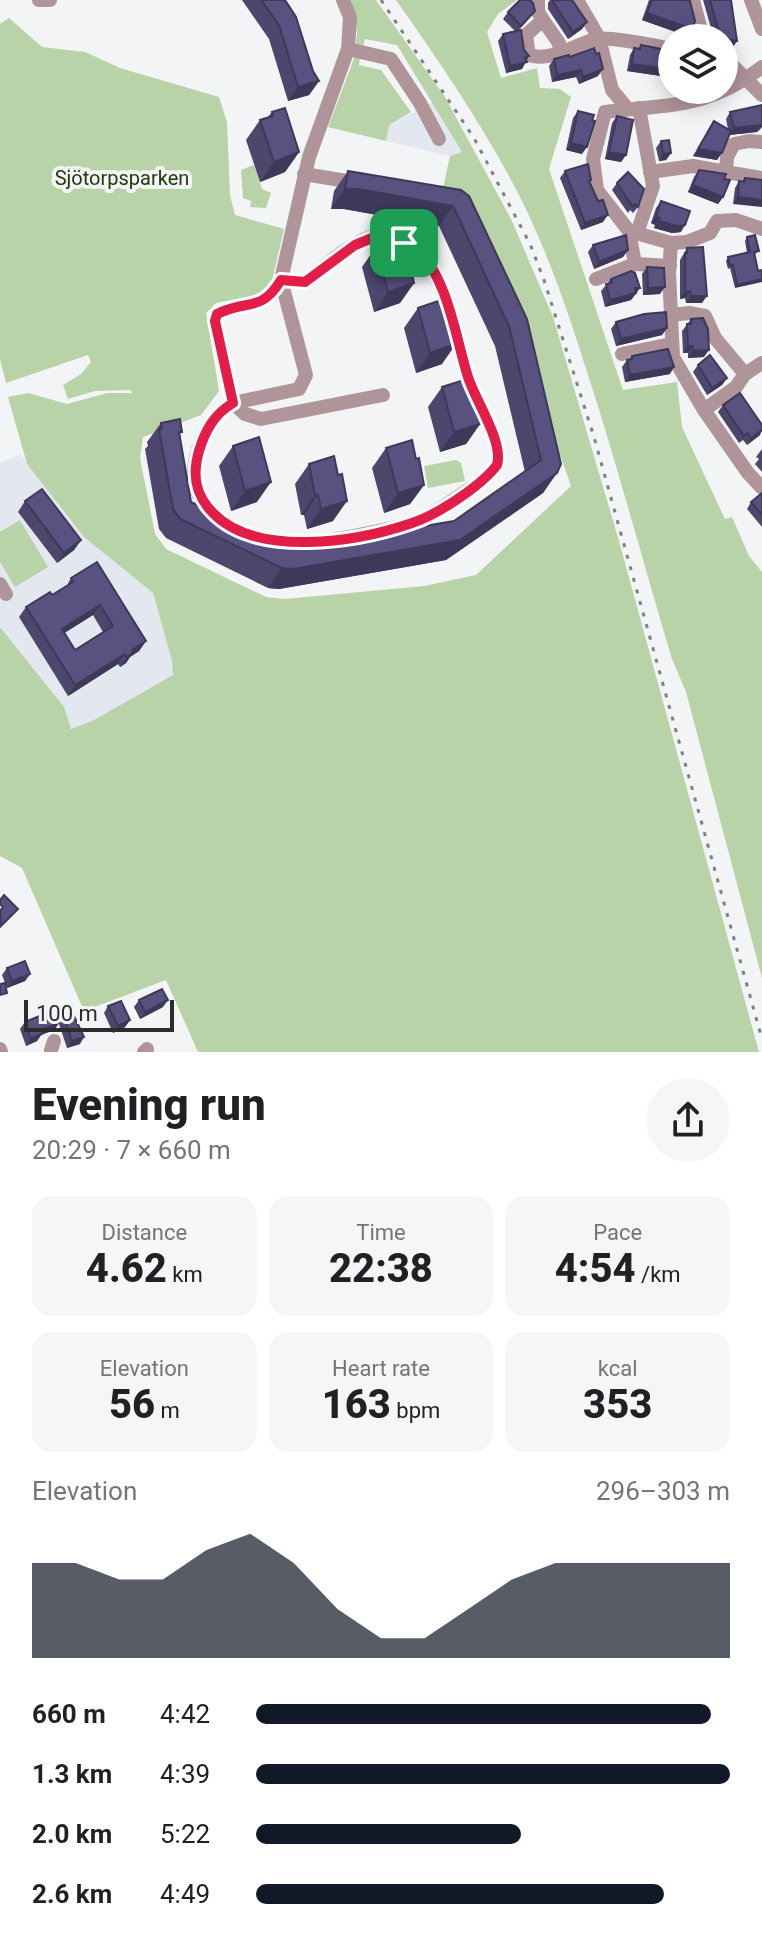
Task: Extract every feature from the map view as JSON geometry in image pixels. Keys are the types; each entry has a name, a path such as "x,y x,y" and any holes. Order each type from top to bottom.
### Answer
{"street":[{"path":"39,0 50,0"},
{"path":"343,0 350,17 348,49 304,174 281,280 272,296 265,301 217,314 215,321 233,403 245,414 261,419 383,395"},
{"path":"538,0 538,12 559,43 560,53"},
{"path":"577,0 599,38 612,90 593,159 597,190 633,232 671,243 687,242 710,233 717,221 727,220 762,229"},
{"path":"751,0 762,29"},
{"path":"689,1 698,24"},
{"path":"543,20 526,35 529,55 540,58 599,38 658,46"},
{"path":"348,49 391,59 439,139"},
{"path":"605,112 696,102 729,90 762,67"},
{"path":"738,70 762,95"},
{"path":"612,90 633,108 653,186 633,232 635,264"},
{"path":"726,172 727,157 734,144 762,142"},
{"path":"650,172 693,166 762,178"},
{"path":"304,174 368,184"},
{"path":"377,236 393,239 418,251 443,294 468,376 497,447 497,465 480,483 408,525 326,541 259,538 218,518 202,501 195,483 196,463 213,419 233,403 299,389 304,383 306,375 281,280 305,282 355,245 377,236"},
{"path":"671,243 671,344 680,370 704,410 762,488"},
{"path":"596,279 635,264 670,266"},
{"path":"671,315 689,313 705,316 715,338 745,374"},
{"path":"622,354 671,344"},
{"path":"704,410 762,363"}],"shaded area":[{"path":"432,102 462,152 450,156 386,141 389,125"},
{"path":"20,454 84,537 153,593 172,661 173,675 94,720 70,729 64,707 0,627 0,463"}],"green space":[{"name":"Sjötorpsparken","path":"351,0 376,0 445,97 512,221 553,317 619,541 759,1052 198,1052 166,980 84,1011 22,868 0,856 0,627 64,707 71,729 94,720 173,675 153,593 84,537 27,464 8,397 28,393 67,404 107,393 132,393 131,390 95,391 68,399 63,385 81,374 91,362 88,355 6,383 0,359 0,24 9,18 42,47 85,52 120,68 219,97 227,122 230,195 235,215 284,229 272,281 265,290 256,295 216,303 206,313 219,391 201,415 143,437 140,458 155,534 166,549 266,597 285,599 424,586 476,575 571,486 472,204 440,202 450,156 462,152 397,45 365,39 363,47 356,46 357,32"},
{"path":"396,0 517,0 498,14 487,32 501,78 537,68 540,88 560,89 571,97 549,169 623,390 677,382 682,427 725,519 732,517 749,556 762,572 762,978 686,692 672,659 600,413 558,284 521,199 489,140"},
{"path":"355,56 360,57 359,65 381,70 411,112 389,125 386,141 328,127"},
{"path":"254,165 262,189 271,193 266,208 250,207 251,201 243,198 241,170"},
{"path":"456,460 461,463 465,481 428,488 424,466"},
{"path":"20,520 48,567 15,587 0,562 0,532"}],"building":[{"path":"261,0 285,0 296,17 319,81 298,87 279,25"},
{"path":"520,0 530,0 535,11 521,26 508,12"},
{"path":"553,0 572,0 587,22 573,32"},
{"path":"652,0 686,0 690,1 695,21 694,24 678,24 647,13"},
{"path":"710,0 731,0 735,24 717,24"},
{"path":"521,30 524,50 529,56 525,57 527,62 510,66 503,34"},
{"path":"641,45 658,48 658,68 632,64 634,48 640,49"},
{"path":"594,48 596,54 599,53 603,69 583,77 581,70 557,75 554,59"},
{"path":"762,105 762,125 734,128 730,112"},
{"path":"285,108 299,152 274,162 260,120"},
{"path":"578,111 594,115 587,147 571,143"},
{"path":"617,116 633,120 626,155 609,152"},
{"path":"714,121 731,131 722,153 698,149"},
{"path":"669,140 671,153 663,154 661,141"},
{"path":"588,164 589,181 598,201 603,200 608,215 585,223 565,171"},
{"path":"699,170 726,174 724,179 730,180 723,197 693,185"},
{"path":"348,171 461,190 469,196 527,319 561,464 557,473 460,540 293,569 282,568 180,519 173,509 159,429 162,429 161,423 180,419 182,432 179,432 191,502 290,549 454,521 541,460 509,326 453,206 345,189"},
{"path":"628,172 644,189 638,207 635,204 632,206 617,183"},
{"path":"745,178 762,180 762,200 738,197 739,181 744,182"},
{"path":"661,201 690,211 685,225 659,221 660,218 656,217"},
{"path":"626,235 628,250 599,262 593,245"},
{"path":"755,235 759,251 754,252 758,271 762,270 762,279 737,285 728,257 750,252 747,237"},
{"path":"401,238 414,283 388,292 376,247"},
{"path":"703,247 707,296 691,296 690,291 685,292 685,253 687,248"},
{"path":"647,267 664,268 665,287 648,288"},
{"path":"631,271 635,273 640,288 635,288 636,293 610,300 606,284"},
{"path":"444,299 456,344 430,353 418,308"},
{"path":"666,312 667,328 621,339 616,322"},
{"path":"703,318 708,329 709,350 693,351 693,346 688,346 687,324 691,324 691,319"},
{"path":"668,349 674,367 630,375 627,360 632,356"},
{"path":"710,355 727,378 712,388 698,365"},
{"path":"467,379 471,398 475,397 480,424 454,432 442,387"},
{"path":"740,393 762,425 762,430 751,438 748,433 744,436 723,405"},
{"path":"259,437 271,482 245,491 233,446"},
{"path":"412,440 424,485 398,493 386,448"},
{"path":"334,456 338,475 342,474 347,501 321,509 309,464"},
{"path":"42,489 81,540 64,553 25,501"},
{"path":"762,493 762,514 751,502"},
{"path":"97,562 146,641 127,657 125,654 75,685 26,607 73,582 71,578","holes":["100,605 113,626 75,650 62,629"]},
{"path":"4,895 18,909 1,926 0,911 3,907 0,900"},
{"path":"25,961 30,974 12,981 7,968"},
{"path":"5,983 7,993 0,995 0,984"},
{"path":"162,989 168,1000 145,1012 139,1000"},
{"path":"121,1001 130,1020 118,1026 108,1006"},
{"path":"54,1010 59,1023 41,1030 42,1034 31,1039 25,1022"},
{"path":"73,1014 84,1037 72,1041 64,1017"}],"railway":[{"path":"381,0 474,138 530,244 544,280 594,437 762,1039"}],"route":[{"path":"377,236 404,243 422,255 443,294 472,389 497,447 495,468 480,483 416,522 360,535 314,542 278,540 259,538 224,523 202,501 195,483 196,463 205,434 213,419 233,403 215,321 217,314 265,301 272,296 281,280 305,282 368,238 377,236"}]}
